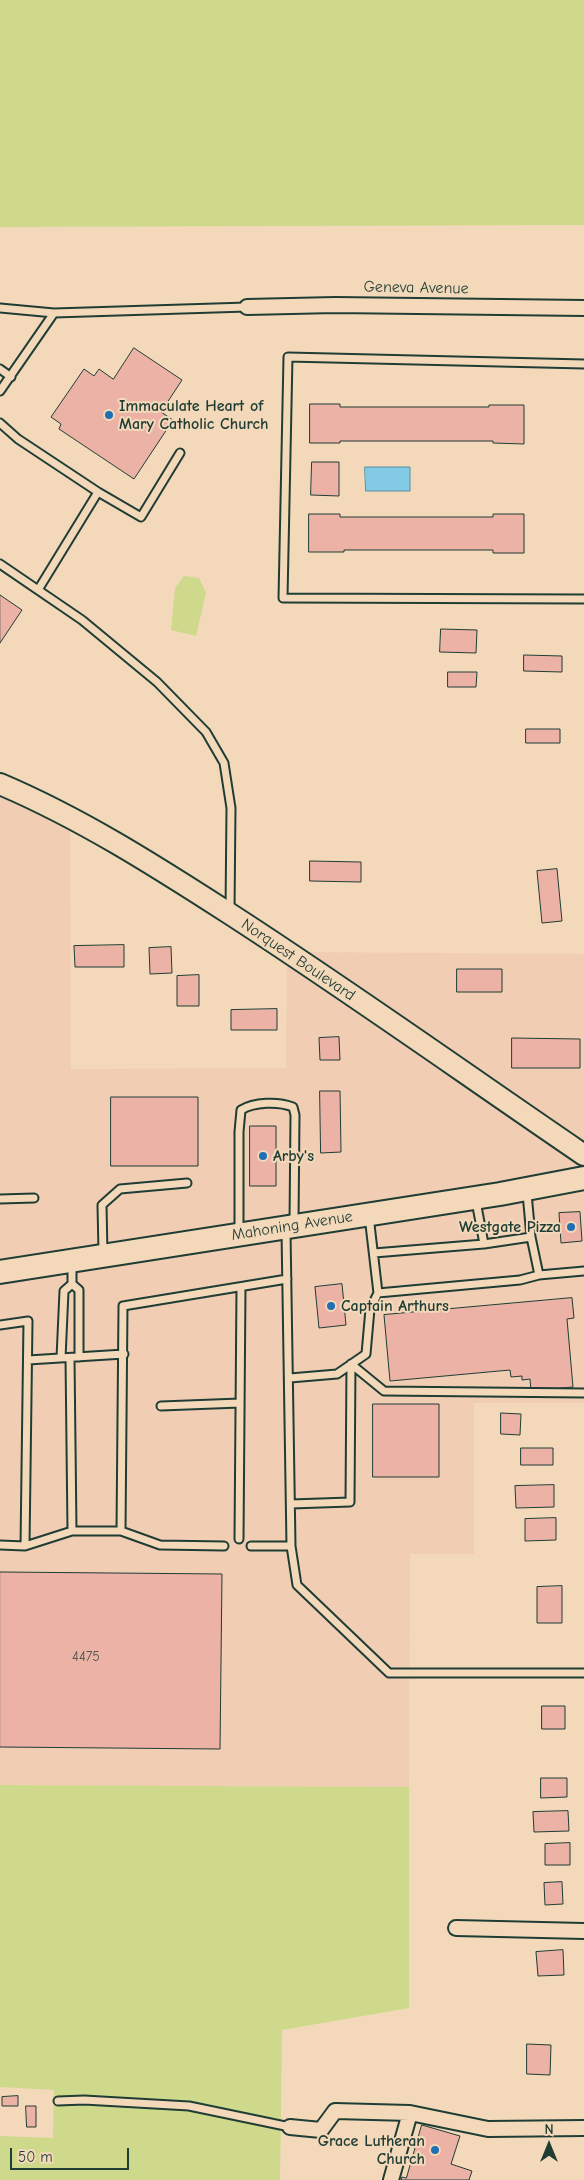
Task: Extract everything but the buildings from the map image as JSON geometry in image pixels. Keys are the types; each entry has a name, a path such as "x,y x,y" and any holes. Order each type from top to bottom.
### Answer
{"main road":[{"name":"Mahoning Avenue","path":"0,1272 475,1198 584,1178"}],"street":[{"name":"Geneva Avenue","path":"247,307 335,305 584,308"},
{"name":"Norquest Boulevard","path":"0,784 81,823 230,914 584,1155"},
{"path":"456,1928 584,1930"},
{"path":"290,2127 321,2130 335,2111 410,2113 488,2129 584,2128"},
{"path":"391,2180 410,2113"}],"lane":[{"path":"0,308 54,313 247,307"},
{"path":"0,391 54,313"},
{"path":"584,364 288,357 283,598 584,599"},
{"path":"0,369 11,377"},
{"path":"0,423 18,440 141,518 180,453"},
{"path":"38,590 98,492"},
{"path":"0,564 82,620 157,682 206,732 224,763 231,808 230,914"},
{"path":"239,1235 239,1132 241,1110 250,1105 286,1104 293,1106 296,1115 288,1279 291,1546 297,1585 389,1673 584,1673"},
{"path":"103,1256 102,1205 114,1194 120,1189 187,1183"},
{"path":"527,1189 531,1237 539,1274"},
{"path":"0,1199 34,1198"},
{"path":"475,1198 484,1244"},
{"path":"290,1378 337,1374 366,1354 370,1309 378,1293 368,1214"},
{"path":"374,1253 484,1244 531,1237"},
{"path":"61,1358 64,1291 72,1284 72,1261"},
{"path":"378,1293 520,1280 539,1274 584,1271"},
{"path":"121,1531 123,1306 288,1279"},
{"path":"72,1284 79,1290 79,1357"},
{"path":"239,1539 241,1287"},
{"path":"0,1325 28,1321 25,1546"},
{"path":"28,1360 124,1354"},
{"path":"70,1358 72,1530"},
{"path":"351,1364 384,1391 584,1393"},
{"path":"291,1504 350,1502 351,1364"},
{"path":"161,1406 240,1403"},
{"path":"0,1545 25,1546 72,1530 121,1531 160,1545 224,1546"},
{"path":"251,1546 291,1546"},
{"path":"58,2101 84,2100 189,2106 290,2127"}],"shaded area":[{"path":"0,784 70,818 71,1069 286,1068 287,952 584,954 584,1403 474,1403 474,1554 410,1554 409,1787 0,1785"}],"green space":[{"path":"0,0 584,0 584,225 0,227"},
{"path":"184,576 199,578 206,593 196,636 171,630 175,588"},
{"path":"0,1785 409,1787 409,2008 282,2030 280,2180 0,2180 0,2136 53,2138 54,2090 0,2087"}],"water":[{"path":"365,467 410,467 410,491 366,491"}],"place":[{"name":"Immaculate Heart of Mary Catholic Church","path":"109,415"},
{"name":"Arby's","path":"263,1156"},
{"name":"Westgate Pizza","path":"571,1227"},
{"name":"Captain Arthurs","path":"331,1306"},
{"name":"Grace Lutheran Church","path":"435,2150"}]}
